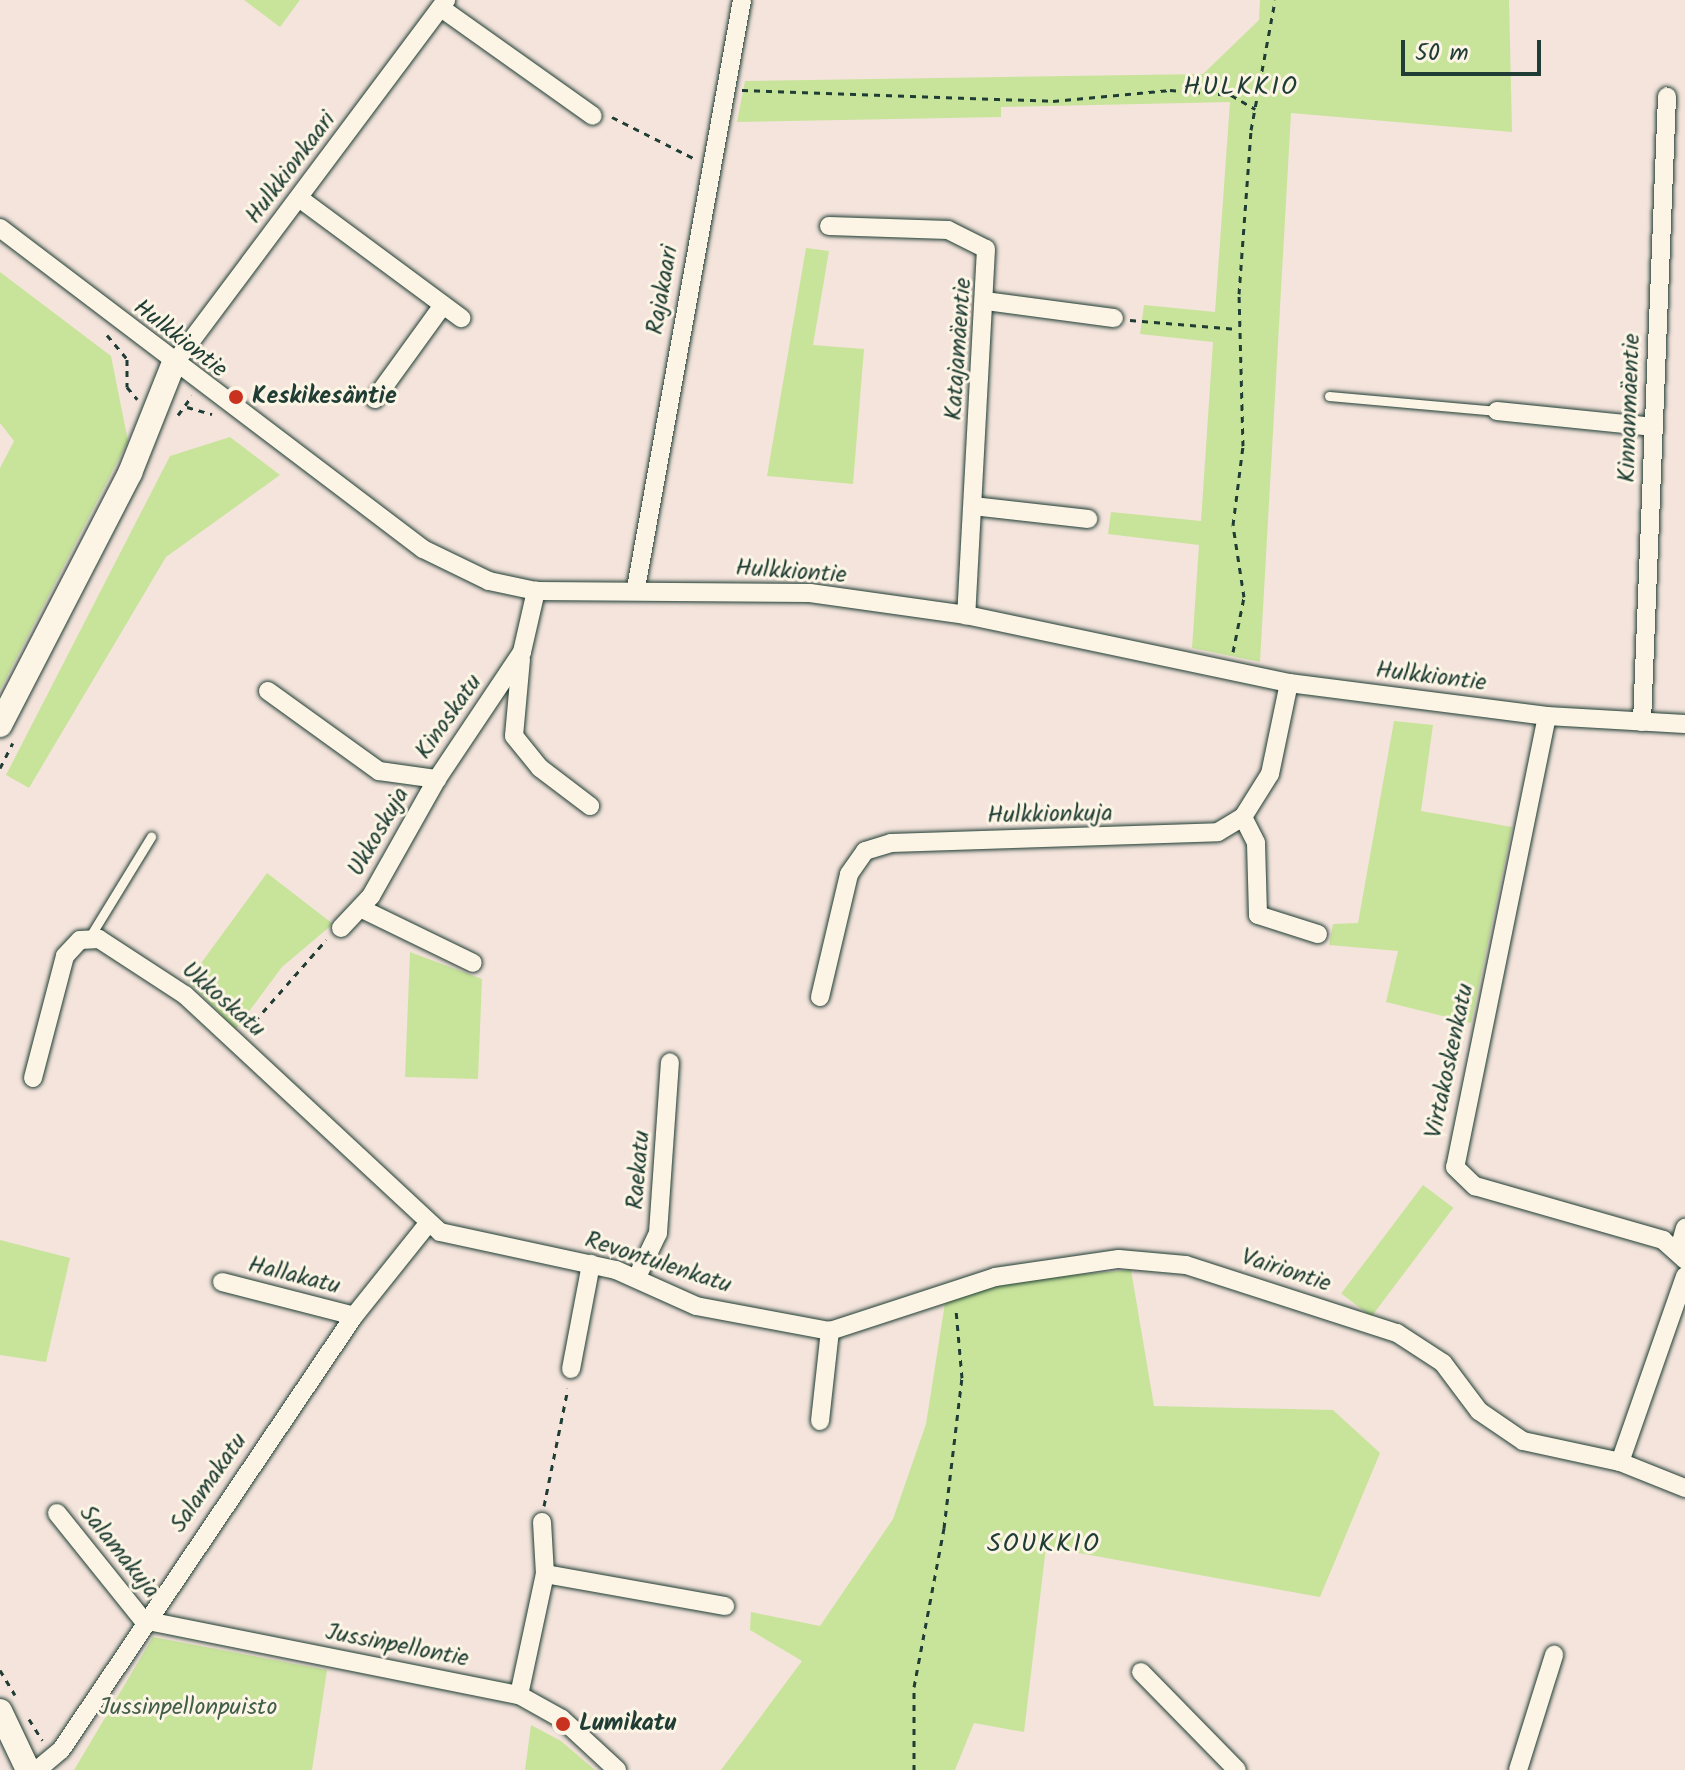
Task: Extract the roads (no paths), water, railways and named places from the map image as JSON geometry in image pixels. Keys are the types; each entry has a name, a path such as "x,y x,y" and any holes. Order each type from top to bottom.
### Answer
{"street":[{"name":"Rajakaari","path":"636,588 709,166 742,0"},
{"path":"443,4 593,116"},
{"name":"Hulkkionkaari","path":"173,365 443,4"},
{"name":"Kinnanmäentie","path":"1642,722 1667,96"},
{"path":"299,198 461,318"},
{"name":"Katajamäentie","path":"829,226 948,230 975,239 988,261 966,615"},
{"name":"Hulkkiontie","path":"0,228 173,365 445,564 536,591 636,588 810,593 966,615 1289,683 1547,716 1685,724"},
{"path":"986,301 1114,318"},
{"path":"375,399 443,305"},
{"path":"0,725 130,473 173,365"},
{"path":"1497,411 1654,427"},
{"path":"973,506 1088,519"},
{"name":"Kinoskatu","path":"268,691 379,771 437,779 522,652 536,591"},
{"path":"522,652 514,736 540,768 590,806"},
{"path":"1289,683 1276,758 1243,817 1256,843 1258,915 1318,934"},
{"name":"Virtakoskenkatu","path":"1547,716 1455,1167 1475,1186 1682,1255"},
{"name":"Ukkoskuja","path":"341,928 362,909 437,779"},
{"name":"Hulkkionkuja","path":"820,997 849,874 877,844 1204,835 1243,817"},
{"name":"Ukkoskuja","path":"362,909 473,963"},
{"path":"33,1078 65,956 89,938"},
{"name":"Ukkoskatu","path":"89,938 168,982 237,1042 426,1226"},
{"name":"Raekatu","path":"637,1277 658,1233 670,1062"},
{"name":"Revontulenkatu","path":"426,1226 637,1277 696,1306 830,1331"},
{"name":"Salamakatu","path":"37,1770 61,1750 143,1620 354,1316 426,1226"},
{"path":"1682,1255 1685,1228"},
{"name":"Vairiontie","path":"830,1331 954,1286 1119,1259 1186,1265 1397,1333 1443,1363 1479,1411 1507,1433 1620,1462 1685,1488"},
{"path":"571,1369 591,1264"},
{"path":"1620,1462 1685,1276"},
{"name":"Hallakatu","path":"222,1282 354,1316"},
{"path":"820,1421 830,1331"},
{"name":"Salamakuja","path":"57,1513 143,1620"},
{"path":"519,1695 545,1574 542,1522"},
{"path":"545,1574 725,1606"},
{"name":"Jussinpellontie","path":"143,1620 519,1695 562,1719 617,1770"},
{"path":"1518,1770 1554,1655"},
{"path":"1141,1672 1237,1770"},
{"path":"0,1711 28,1770"}],"lane":[{"path":"1329,396 1497,411"},
{"path":"89,938 151,837"}],"place":[{"name":"Keskikesäntie","path":"236,397"},
{"name":"Lumikatu","path":"563,1724"}],"district":[{"name":"HULKKIO","path":"1241,88"},
{"name":"SOUKKIO","path":"1044,1545"}],"park label":[{"name":"Jussinpellonpuisto","path":"188,1708"}]}
